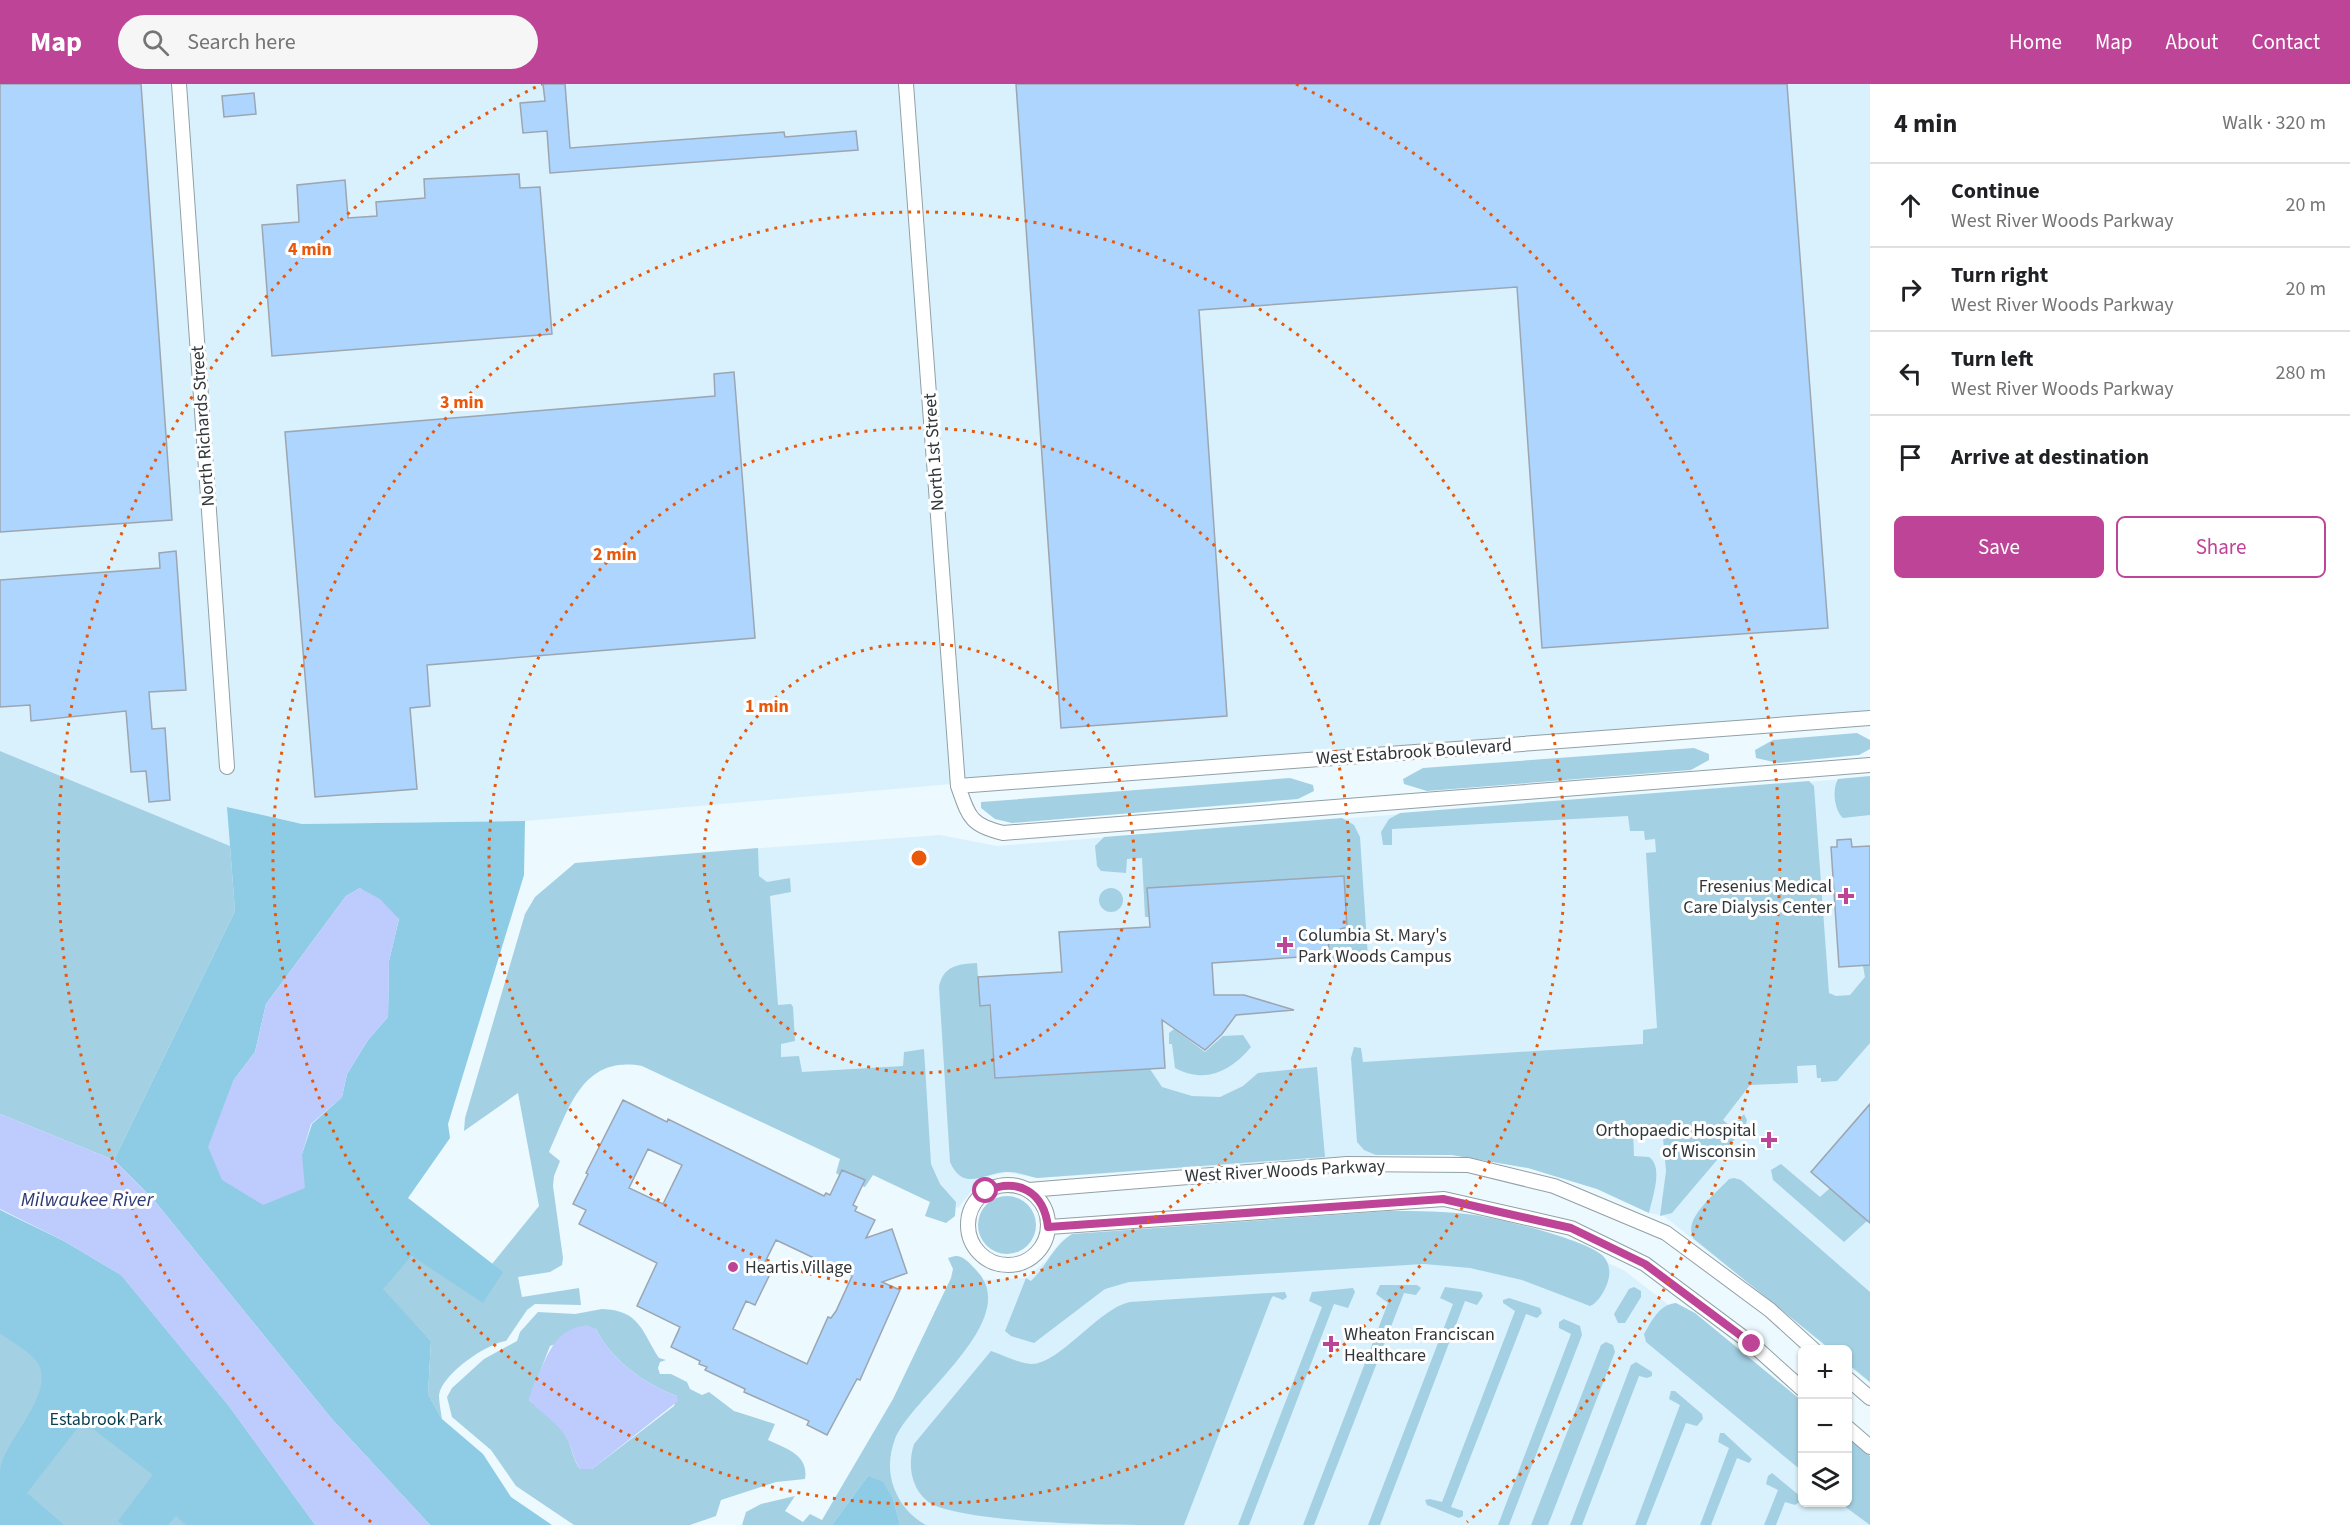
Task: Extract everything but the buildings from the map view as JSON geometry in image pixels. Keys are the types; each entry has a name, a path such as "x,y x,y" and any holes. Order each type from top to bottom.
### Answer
{"street":[{"name":"North Richards Street","path":"179,84 227,767"},
{"name":"North 1st Street","path":"906,84 958,786 970,819 984,828 1003,833 1870,765"},
{"name":"West Estabrook Boulevard","path":"958,786 1870,718"},
{"name":"West River Woods Parkway","path":"1798,1385 1752,1344 1645,1264 1571,1228 1443,1199 1048,1227 1046,1240 1039,1252 1015,1265 990,1262 972,1246 967,1222 976,1200 997,1186 1010,1185 1029,1190 1347,1164 1468,1165 1554,1186 1666,1233 1770,1310 1808,1345"},
{"path":"1029,1190 1042,1203 1048,1227"},
{"path":"1852,1382 1870,1398"},
{"path":"1852,1431 1870,1447"}],"shaded area":[{"path":"0,84 1870,84 1870,712 940,785 525,821 302,824 228,807 230,846 0,751"},
{"name":"Columbia St. Mary's Park Woods Campus","path":"1870,777 1870,1383 1852,1368 1852,1345 1824,1345 1664,1216 1649,1213 1597,1189 1528,1168 1452,1155 1412,1153 1037,1178 1006,1172 982,1178 958,1208 759,1110 736,850 940,835 997,846"},
{"name":"Wheaton Franciscan Healthcare","path":"1072,1234 1563,1242 1625,1271 1798,1406 1798,1507 1852,1507 1852,1495 1870,1461 1870,1525 828,1525 983,1280 1026,1278 1046,1261 1061,1241"}],"green space":[{"path":"1857,733 1870,740 1870,749 1859,755 1778,763 1756,758 1755,750 1773,740"},
{"path":"1694,748 1709,754 1709,760 1691,770 1427,791 1404,784 1403,779 1423,768"},
{"path":"0,751 230,846 235,911 114,1160 0,1114"},
{"path":"1870,776 1870,815 1843,818 1835,799 1838,779"},
{"path":"1290,778 1313,785 1314,791 1298,799 1012,823 995,819 981,808 981,802"},
{"path":"1809,781 1814,786 1829,993 1836,996 1850,995 1865,977 1863,966 1870,965 1870,1043 1837,1081 1821,1082 1821,1078 1817,1078 1816,1065 1797,1066 1798,1083 1750,1085 1723,1120 1732,1128 1744,1114 1747,1120 1745,1127 1672,1213 1660,1216 1666,1171 1662,1127 1633,1129 1634,1156 1649,1157 1656,1168 1656,1183 1649,1213 1597,1189 1528,1168 1452,1155 1376,1155 1364,1150 1357,1142 1351,1058 1354,1047 1361,1048 1363,1062 1643,1044 1643,1030 1657,1028 1646,853 1656,852 1655,839 1645,840 1644,831 1630,831 1628,816 1392,829 1392,845 1383,845 1381,832 1389,819 1400,813"},
{"path":"227,807 302,824 525,821 524,875 448,1124 450,1138 408,1198 503,1272 483,1303 412,1256 383,1289 431,1341 428,1394 442,1419 483,1454 511,1497 552,1525 430,1525 331,1418 153,1199 114,1160 235,911","holes":["360,888 399,919 389,961 388,1017 368,1040 347,1074 342,1097 312,1124 302,1154 233,1081 255,1052 266,1004 346,896"]},
{"path":"1342,818 1354,825 1360,837 1368,958 1355,963 1321,963 1323,955 1329,954 1328,933 1347,926 1344,876 1147,888 1149,917 1145,917 1142,858 1127,859 1126,873 1101,871 1097,866 1095,846 1104,837"},
{"path":"758,848 759,876 767,882 790,878 791,892 770,896 778,1005 791,1004 793,1007 795,1041 781,1044 781,1057 799,1056 802,1072 903,1066 904,1052 924,1049 931,1164 940,1184 956,1202 955,1216 946,1223 925,1216 930,1202 873,1175 865,1187 862,1186 865,1180 842,1170 839,1175 836,1173 840,1159 642,1066 622,1065 605,1069 591,1077 580,1089 571,1103 549,1152 560,1161 553,1186 562,1265 550,1272 518,1277 522,1297 579,1288 581,1305 535,1304 527,1310 506,1341 466,1361 448,1378 439,1395 442,1419 428,1394 431,1341 382,1289 412,1256 502,1273 492,1264 539,1206 518,1093 464,1131 465,1118 525,914 535,897 575,863"},
{"path":"1111,888 1119,892 1123,900 1119,908 1111,912 1103,908 1099,900 1103,892"},
{"path":"977,963 980,1005 989,1004 995,1078 1150,1069 1162,1087 1192,1096 1220,1097 1243,1086 1258,1073 1317,1067 1325,1157 1037,1178 1009,1172 976,1179 962,1177 950,1162 939,987 948,970 964,964"},
{"path":"1174,1029 1205,1052 1223,1036 1243,1035 1251,1047 1226,1069 1216,1073 1197,1075 1186,1073 1175,1068 1172,1044 1169,1044 1169,1033"},
{"path":"1781,1164 1820,1197 1830,1188 1867,1221 1844,1242 1773,1180 1771,1170"},
{"path":"1729,1179 1741,1180 1870,1292 1870,1382 1852,1367 1852,1345 1825,1345 1694,1239 1691,1231 1696,1215"},
{"path":"1007,1196 1018,1198 1031,1209 1036,1225 1034,1236 1023,1249 1007,1254 996,1252 983,1241 978,1225 980,1214 991,1201"},
{"name":"Estabrook Park","path":"0,1210 121,1275 228,1405 315,1525 0,1525"},
{"name":"Estabrook Park","path":"0,1210 64,1241 121,1275 228,1405 315,1525 186,1525 176,1516 168,1525 123,1525 118,1521 153,1475 83,1421 27,1493 64,1525 0,1525 0,1470 3,1458 34,1404 42,1377 36,1360 0,1333"},
{"path":"1388,1211 1475,1215 1560,1236 1602,1255 1609,1267 1607,1284 1599,1299 1590,1306 1522,1280 1470,1268 1424,1264 1129,1282 1105,1289 1034,1343 1011,1336 1005,1331 1026,1278 1031,1281 1059,1245 1072,1234"},
{"path":"955,1256 965,1259 977,1271 987,1291 986,1312 976,1335 960,1358 905,1422 895,1439 890,1457 890,1470 896,1494 911,1514 926,1525 900,1525 893,1499 868,1476 832,1525 742,1525 746,1512 761,1504 795,1496 785,1511 803,1522 810,1514 822,1520 893,1399 951,1278 953,1269 948,1258"},
{"path":"1380,1285 1417,1285 1421,1288 1416,1295 1404,1293 1314,1525 1303,1525 1388,1303 1376,1294"},
{"path":"1445,1287 1481,1292 1483,1296 1477,1305 1465,1301 1380,1525 1368,1525 1453,1304 1440,1298"},
{"path":"1634,1287 1641,1291 1641,1297 1625,1323 1618,1323 1614,1314 1629,1289"},
{"path":"1353,1288 1355,1292 1348,1308 1334,1304 1249,1525 1238,1525 1322,1307 1309,1301 1312,1292"},
{"path":"1285,1292 1287,1297 1283,1300 1273,1296 1271,1299 1184,1525 1125,1525 985,1517 933,1505 915,1486 911,1470 914,1444 991,1351 1016,1361 1031,1364 1042,1362 1054,1356 1105,1314 1130,1302"},
{"path":"1509,1298 1540,1308 1542,1313 1537,1318 1526,1314 1451,1507 1463,1511 1463,1516 1459,1518 1427,1505 1425,1500 1442,1502 1515,1311 1503,1303 1503,1300"},
{"path":"1676,1303 1695,1313 1798,1398 1798,1468 1646,1342 1644,1334 1650,1323 1661,1310"},
{"path":"602,1309 625,1313 632,1318 644,1331 659,1358 666,1360 660,1362 658,1368 660,1374 671,1374 687,1382 690,1389 702,1395 709,1392 734,1411 775,1424 768,1440 800,1458 804,1464 805,1479 776,1482 721,1500 716,1516 690,1525 574,1525 516,1486 491,1450 452,1417 447,1397 452,1388 484,1359 517,1341 520,1332 538,1312 575,1314","holes":["596,1329 602,1340 630,1370 653,1385 677,1396 674,1406 592,1469 580,1469 564,1432 529,1400 550,1346"]},
{"path":"1564,1319 1580,1326 1582,1335 1509,1525 1498,1525 1571,1334 1559,1328 1559,1322"},
{"path":"1606,1342 1613,1345 1615,1352 1548,1525 1531,1525 1601,1345"},
{"path":"1636,1362 1652,1372 1652,1376 1647,1378 1639,1376 1582,1525 1570,1525 1631,1365"},
{"path":"1671,1391 1675,1391 1702,1414 1703,1419 1697,1426 1686,1423 1646,1525 1635,1525 1680,1405 1669,1399"},
{"path":"1720,1433 1724,1433 1752,1459 1749,1463 1737,1458 1711,1525 1700,1525 1729,1448 1718,1442"},
{"path":"1852,1440 1870,1456 1870,1525 1845,1507 1852,1507"},
{"path":"1772,1473 1798,1494 1798,1503 1795,1505 1785,1502 1776,1525 1764,1525 1778,1490 1766,1484 1768,1476"},
{"path":"868,1476 883,1482 893,1499 900,1525 832,1525"}],"water":[{"path":"360,888 380,899 399,919 389,961 388,1017 368,1040 347,1074 342,1097 311,1124 302,1154 305,1188 263,1205 222,1180 208,1147 233,1081 255,1052 266,1004 346,896"},
{"name":"Milwaukee River","path":"0,1114 114,1160 153,1199 331,1418 430,1525 315,1525 228,1405 121,1275 64,1241 0,1209"},
{"path":"587,1325 596,1329 610,1351 630,1370 653,1385 677,1396 678,1401 592,1469 580,1469 564,1434 529,1400 537,1377 558,1339 570,1330"}],"place":[{"name":"Fresenius Medical Care Dialysis Center","path":"1846,896"},
{"name":"Columbia St. Mary's Park Woods Campus","path":"1285,945"},
{"name":"Orthopaedic Hospital of Wisconsin","path":"1769,1140"},
{"name":"Heartis Village","path":"733,1267"},
{"name":"Wheaton Franciscan Healthcare","path":"1331,1344"}],"route":[{"path":"986,1191 997,1186 1010,1185 1029,1190 1042,1203 1047,1214 1048,1227 1443,1199 1571,1228 1645,1264 1752,1344"}]}
